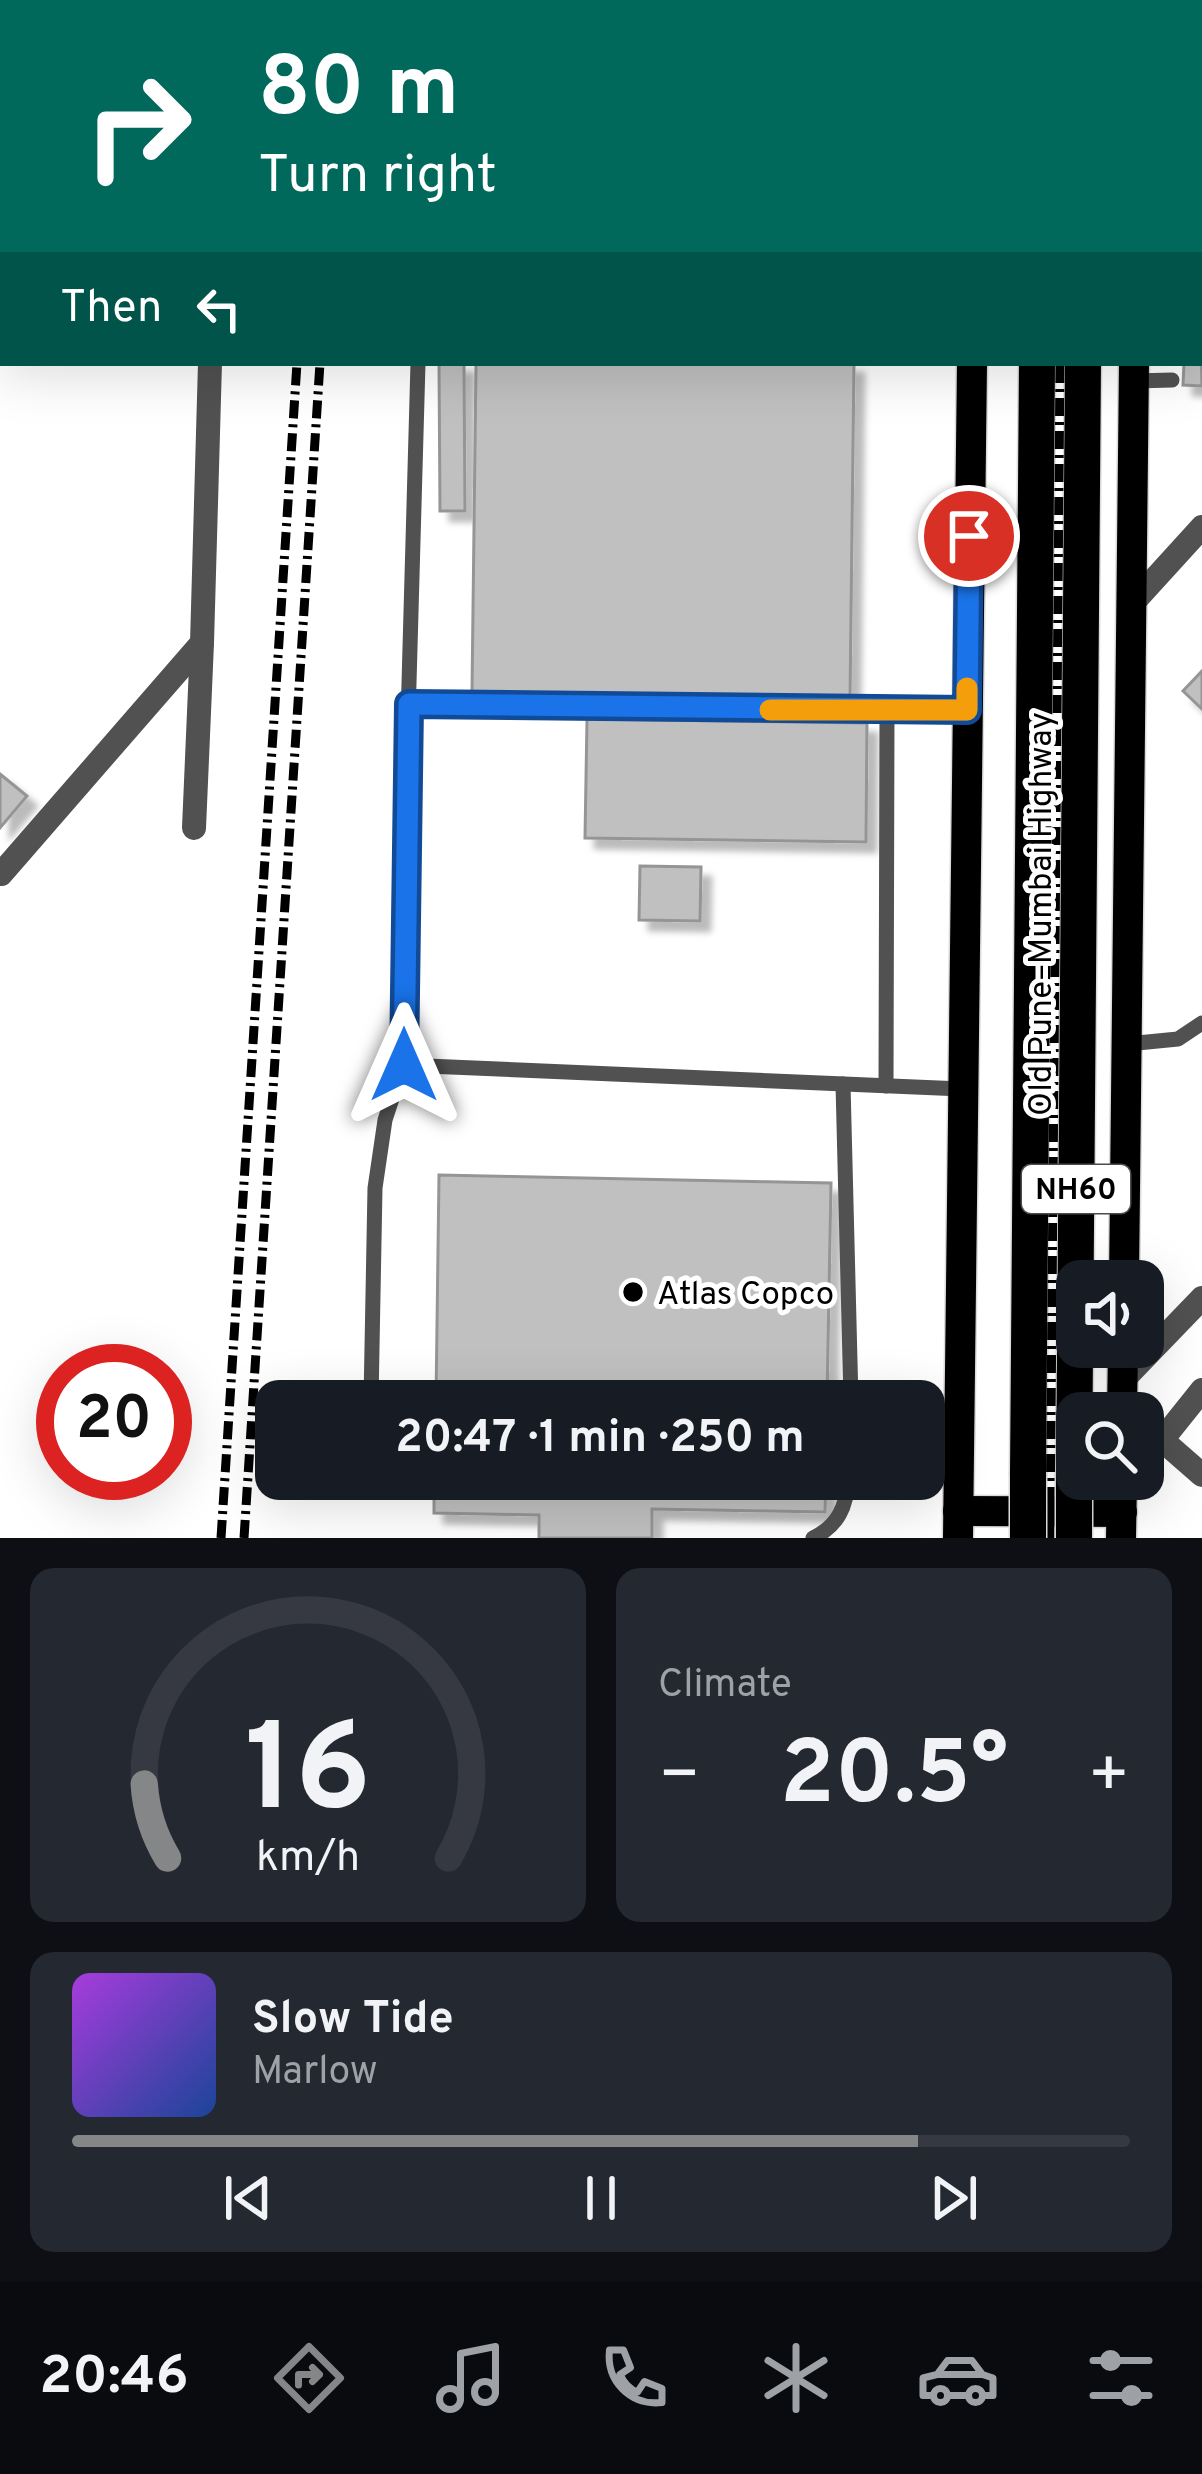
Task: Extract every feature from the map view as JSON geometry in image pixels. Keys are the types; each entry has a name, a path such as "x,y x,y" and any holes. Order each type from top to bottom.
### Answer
{"highway":[{"name":"Old Pune–Mumbai Highway","path":"1028,1538 1037,366"},
{"name":"Old Pune–Mumbai Highway","path":"1075,1392 1083,366"},
{"name":"Old Pune–Mumbai Highway","path":"1074,1500 1074,1538"}],"main road":[{"path":"971,366 958,1524 1121,1525"},
{"path":"1124,1260 1134,372"},
{"path":"1122,1368 1122,1392"}],"street":[{"path":"194,828 210,366"},
{"path":"1132,605 1202,527"},
{"path":"1,874 202,644"},
{"path":"1122,1381 1202,1298"},
{"path":"1164,1429 1202,1390"},
{"path":"1164,1449 1202,1475"}],"lane":[{"path":"371,1380 375,1188 385,1120 404,1065 418,366"},
{"path":"1134,372 1172,380"},
{"path":"409,704 967,710"},
{"path":"886,1086 887,712"},
{"path":"1126,1044 1178,1039 1202,1023"},
{"path":"404,1065 962,1089"},
{"path":"843,1084 850,1380"},
{"path":"813,1538 843,1510 845,1500"}],"building":[{"path":"439,366 464,366 465,511 440,511"},
{"path":"476,366 854,366 850,699 472,693"},
{"path":"1184,366 1201,366 1202,386 1183,385"},
{"path":"1202,671 1202,709 1183,691"},
{"path":"587,719 867,723 866,842 585,838"},
{"path":"0,774 27,796 0,828"},
{"path":"640,866 701,867 700,921 639,920"},
{"name":"Atlas Copco","path":"439,1175 831,1183 827,1380 436,1380"},
{"path":"434,1500 825,1500 825,1512 652,1509 652,1538 539,1538 539,1515 434,1513"}],"railway":[{"path":"221,1538 297,366"},
{"path":"244,1538 320,366"},
{"path":"1050,1538 1060,366"}],"slow traffic":[{"path":"770,710 967,710 967,688"}],"place":[{"name":"Atlas Copco","path":"633,1292"}],"route":[{"path":"404,1065 409,704 967,710 969,536"}]}
